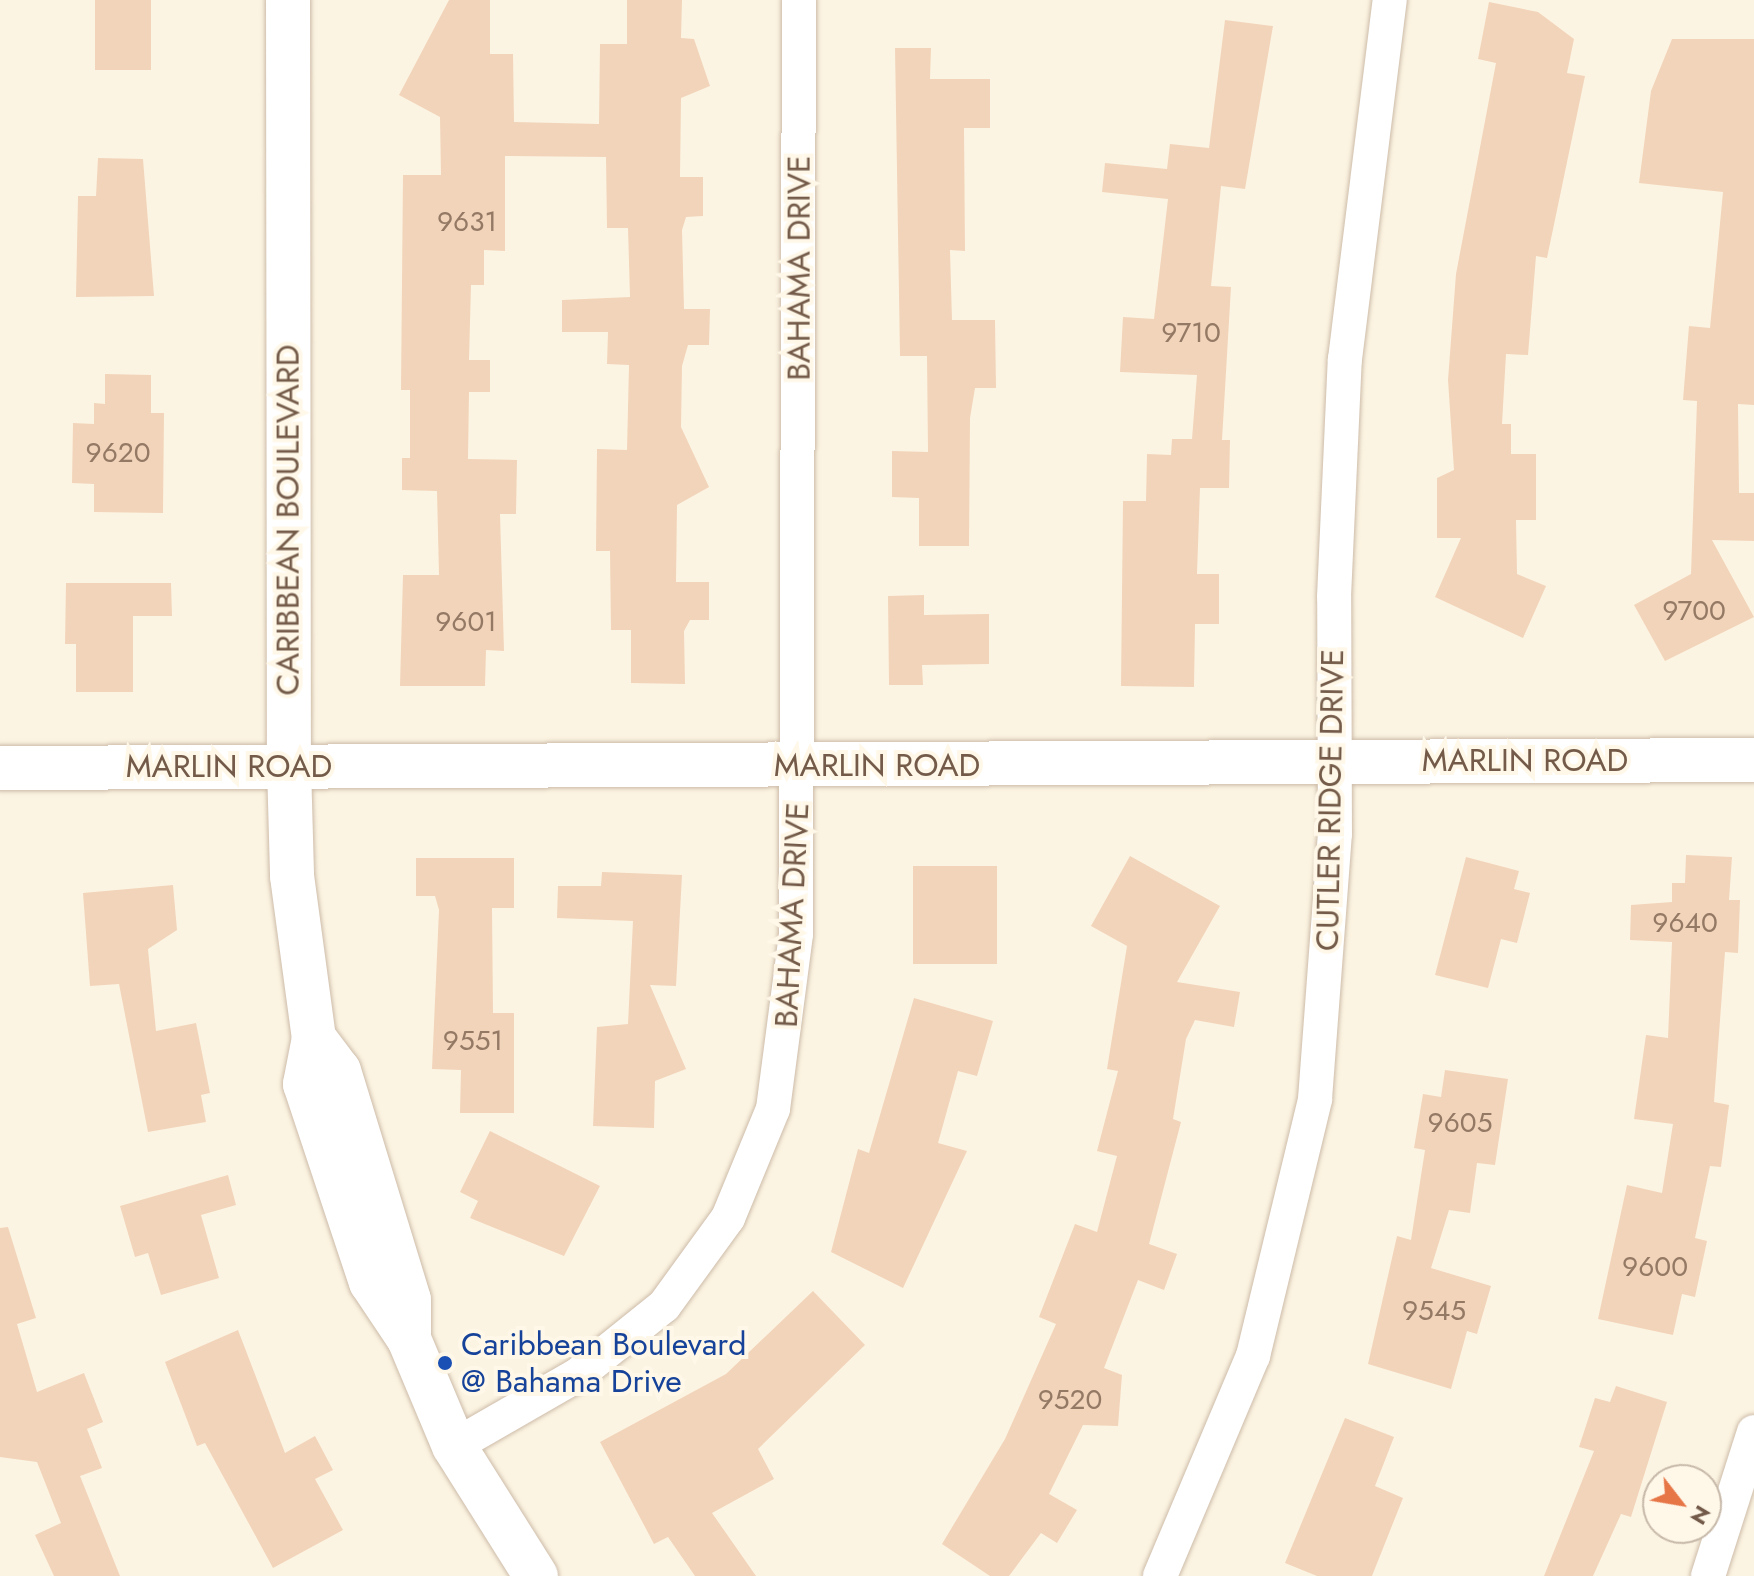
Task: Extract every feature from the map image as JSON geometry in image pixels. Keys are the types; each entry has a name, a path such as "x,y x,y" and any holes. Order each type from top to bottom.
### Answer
{"street":[{"name":"CARIBBEAN BOULEVARD","path":"288,0 289,766 292,876 314,1038 339,1071 409,1300 409,1339 454,1446 536,1576"},
{"name":"BAHAMA DRIVE","path":"454,1446 638,1332 712,1246 740,1195 767,1130 788,1027 799,766 799,0"},
{"name":"CUTLER RIDGE DRIVE","path":"1160,1576 1253,1356 1309,1141 1326,983 1345,359 1390,0"},
{"name":"MARLIN ROAD","path":"0,768 799,766 1334,759 1754,760"},
{"path":"1708,1576 1754,1432"}],"building":[{"path":"95,0 151,0 151,70 95,70"},
{"path":"449,0 490,0 490,54 513,54 514,122 599,124 600,44 627,44 627,0 682,0 681,38 694,39 710,86 681,98 680,177 703,177 703,216 686,217 682,230 684,309 710,309 709,345 688,345 682,366 681,427 709,487 677,505 676,582 709,582 709,620 690,620 684,631 685,684 631,683 631,630 611,630 610,551 596,551 597,449 627,450 629,365 607,364 608,332 562,332 562,300 630,297 628,228 607,228 606,157 505,156 505,251 484,250 484,285 471,285 469,360 490,360 490,392 469,392 468,459 517,460 516,514 500,514 504,651 486,650 485,686 400,686 403,575 439,575 437,491 402,490 402,458 410,458 410,390 401,390 403,175 441,175 440,117 399,95"},
{"path":"1489,2 1538,12 1574,39 1567,73 1585,76 1547,258 1536,256 1528,355 1506,354 1502,424 1511,424 1511,454 1536,454 1536,520 1516,520 1517,574 1546,586 1523,638 1435,597 1461,538 1437,538 1437,478 1454,470 1448,380 1456,274 1496,63 1478,59"},
{"path":"1225,20 1273,26 1245,189 1221,186 1211,286 1231,287 1222,440 1230,440 1229,488 1200,488 1197,574 1219,574 1219,624 1195,624 1194,687 1121,686 1123,501 1146,501 1147,454 1171,455 1172,439 1192,439 1197,375 1120,372 1123,317 1154,319 1168,199 1102,192 1105,163 1167,169 1170,144 1209,148"},
{"path":"1672,39 1754,39 1754,405 1738,404 1739,493 1754,493 1754,541 1712,540 1754,617 1665,661 1634,605 1691,574 1697,401 1683,400 1689,326 1710,328 1723,192 1639,183 1651,91"},
{"path":"895,48 931,48 930,79 990,79 990,128 964,128 965,251 950,250 952,320 995,320 996,388 975,388 970,418 969,546 919,546 919,498 892,497 892,451 928,452 927,356 900,356"},
{"path":"98,158 143,159 154,296 76,297 78,196 96,196"},
{"path":"105,374 151,375 151,413 164,413 163,513 94,512 94,484 72,483 73,423 94,424 94,403 105,404"},
{"path":"66,583 171,583 172,616 133,616 133,692 76,692 76,644 65,644"},
{"path":"924,595 924,615 989,614 989,664 922,665 923,685 889,685 888,596"},
{"path":"1686,855 1732,857 1729,900 1740,900 1738,953 1725,952 1714,1102 1729,1105 1721,1167 1710,1166 1695,1238 1707,1241 1695,1297 1682,1294 1673,1335 1598,1319 1627,1185 1662,1193 1673,1124 1634,1119 1646,1035 1668,1038 1672,942 1630,940 1631,905 1672,902 1672,883 1685,883"},
{"path":"1130,856 1220,906 1177,982 1240,992 1234,1027 1195,1020 1186,1039 1173,1119 1181,1122 1149,1244 1177,1254 1164,1290 1138,1280 1104,1368 1122,1375 1118,1426 1083,1425 1049,1494 1077,1510 1057,1543 1041,1533 1009,1576 990,1576 942,1544 1005,1439 1056,1324 1039,1317 1075,1224 1097,1232 1117,1156 1097,1151 1118,1071 1107,1069 1127,946 1091,926"},
{"path":"1466,857 1519,871 1514,889 1530,893 1517,943 1501,939 1488,988 1435,975"},
{"path":"416,858 514,858 514,908 492,908 493,1013 514,1013 514,1113 460,1113 461,1070 432,1069 439,910 435,896 416,896"},
{"path":"913,866 997,866 997,964 913,964"},
{"path":"602,872 682,875 676,986 650,985 686,1069 655,1081 654,1128 593,1126 597,1027 628,1024 633,921 557,918 558,886 601,886"},
{"path":"173,885 177,930 148,949 156,1031 196,1023 210,1093 201,1095 206,1122 148,1132 119,984 90,986 83,893"},
{"path":"914,998 993,1021 977,1076 958,1071 938,1143 967,1151 903,1288 831,1252 858,1149 869,1153"},
{"path":"1445,1070 1508,1079 1495,1165 1477,1163 1470,1213 1449,1210 1431,1268 1491,1286 1477,1334 1467,1331 1451,1389 1368,1364 1397,1236 1411,1240 1425,1150 1414,1148 1423,1094 1441,1097"},
{"path":"490,1131 600,1186 564,1256 470,1218 478,1201 460,1192"},
{"path":"228,1175 236,1205 201,1215 219,1278 161,1295 148,1253 135,1257 120,1206"},
{"path":"8,1227 36,1318 17,1324 37,1392 84,1373 103,1422 87,1429 102,1468 80,1476 120,1576 54,1576 35,1535 61,1523 37,1462 0,1457 0,1228"},
{"path":"813,1291 865,1345 758,1449 774,1479 712,1513 756,1576 695,1576 668,1537 654,1544 600,1442 726,1374"},
{"path":"238,1330 285,1453 315,1436 333,1470 315,1479 343,1530 273,1568 205,1443 197,1446 165,1362"},
{"path":"1616,1386 1667,1402 1648,1464 1642,1464 1642,1482 1631,1517 1621,1514 1593,1576 1544,1576 1594,1451 1579,1447 1595,1398 1610,1402"},
{"path":"1345,1418 1394,1437 1375,1486 1403,1498 1372,1576 1317,1576 1285,1563"}],"place":[{"name":"Caribbean Boulevard @ Bahama Drive","path":"445,1363"}]}
